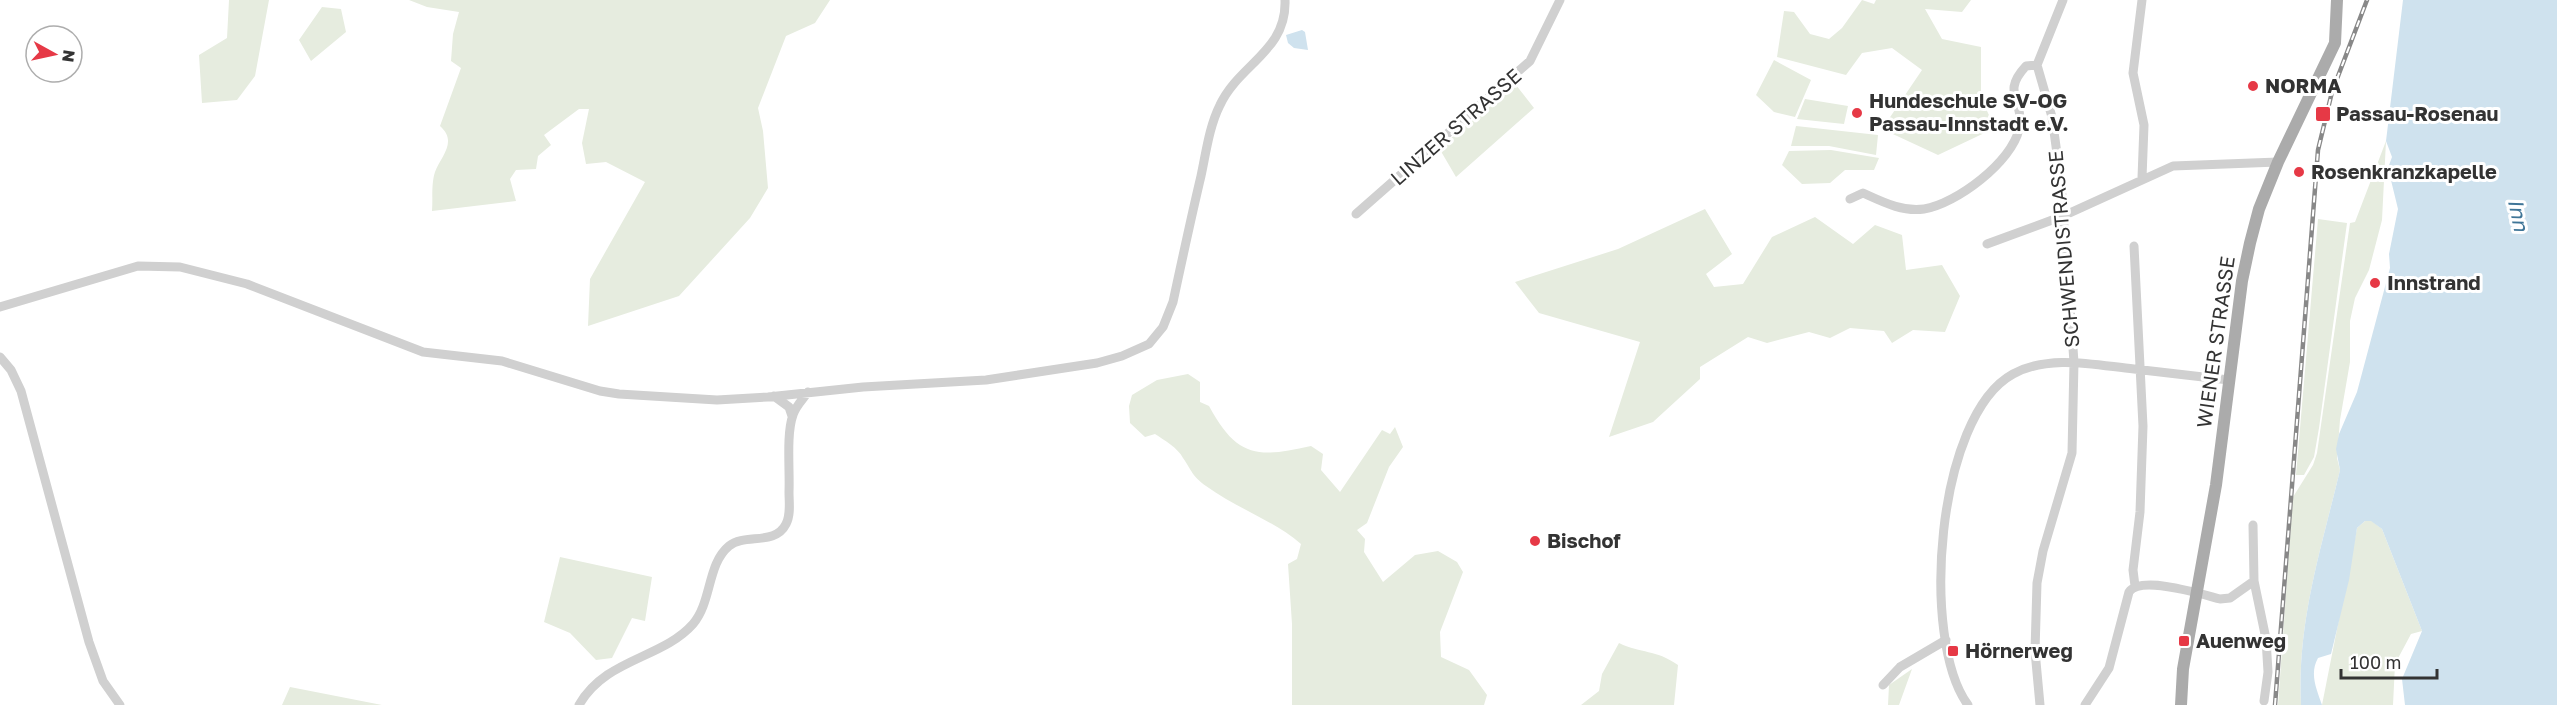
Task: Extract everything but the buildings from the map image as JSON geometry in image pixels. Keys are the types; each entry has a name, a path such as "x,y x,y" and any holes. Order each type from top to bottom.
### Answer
{"main road":[{"name":"WIENER STRASSE","path":"2181,705 2183,669 2198,594 2242,281 2250,243 2259,209 2278,162 2331,55 2338,21 2337,0"}],"street":[{"path":"0,307 138,266 180,267 247,284 423,352 502,361 600,391 638,396 717,400 1025,376 1122,356 1149,344 1163,327 1173,302 1210,135 1219,106 1234,83 1278,36 1284,25 1285,0"},
{"name":"LINZER STRASSE","path":"1356,214 1530,61 1560,0"},
{"path":"1850,199 1863,193 1892,207 1924,209 1959,196 1983,177 2005,155 2019,130 2018,104 2012,87 2015,78 2026,66 2037,65 2063,0"},
{"path":"2142,0 2133,73 2144,125 2142,178"},
{"name":"SCHWENDISTRASSE","path":"2037,65 2052,117 2063,216 2074,362 2072,453 2043,551 2037,583 2035,651 2040,705"},
{"path":"1987,244 2063,216 2142,178 2173,166 2278,162"},
{"path":"2134,246 2143,426 2140,512 2133,570 2135,585"},
{"path":"0,357 12,370 21,390 89,642 103,681 120,705"},
{"path":"1968,705 1954,678 1946,640 1941,581 1944,536 1951,486 1968,429 1989,395 2013,374 2043,365 2074,362 2229,380"},
{"path":"792,416 808,392"},
{"path":"579,705 589,691 608,674 668,642 693,623 708,593 718,561 726,548 739,541 774,536 783,528 789,511 792,416 789,408 774,396"},
{"path":"2253,525 2254,581 2266,639 2268,672 2264,701"},
{"path":"2085,705 2109,668 2129,592 2135,585 2148,584 2220,599 2230,598 2254,581"},
{"path":"1884,686 1900,667 1946,640"}],"shaded area":[{"path":"229,0 269,0 255,76 237,100 202,103 199,55 227,38"},
{"path":"409,0 830,0 815,23 786,36 758,108 763,131 768,188 750,218 679,296 588,326 590,279 645,182 606,162 586,164 582,143 589,109 579,109 544,135 551,145 538,156 536,169 516,170 510,179 516,201 432,211 435,172 448,143 448,138 440,126 461,68 451,61 453,34 459,12 427,7"},
{"path":"1862,0 1874,4 1876,0 1971,0 1962,12 1925,9 1942,39 1981,47 1981,98 1995,128 1938,155 1882,129 1922,70 1892,48 1862,53 1846,75 1777,57 1784,11 1794,12 1810,34 1829,39 1842,28"},
{"path":"322,7 341,9 346,32 311,61 299,40"},
{"path":"1774,60 1811,80 1795,117 1774,112 1756,95"},
{"path":"1516,85 1534,108 1456,177 1439,148"},
{"path":"1805,99 1848,106 1844,124 1797,119"},
{"path":"1796,126 1878,135 1876,155 1829,146 1791,146"},
{"path":"2386,141 2382,220 2369,270 2355,298 2350,321 2350,362 2340,420 2337,458 2340,470 2318,557 2307,615 2301,674 2301,705 2278,705 2293,497 2313,465 2317,453 2350,223 2355,222"},
{"path":"1831,150 1879,158 1874,170 1845,170 1830,183 1802,184 1782,165 1789,151"},
{"path":"1705,209 1732,254 1706,274 1714,287 1743,284 1772,237 1815,217 1853,244 1875,225 1902,235 1906,270 1942,265 1960,296 1945,332 1913,330 1892,343 1884,331 1850,328 1830,338 1809,332 1767,343 1748,337 1700,367 1700,379 1653,422 1609,437 1640,342 1539,313 1515,282 1618,249"},
{"path":"2318,219 2347,223 2314,457 2304,475 2296,475"},
{"path":"1188,374 1200,382 1200,402 1209,406 1229,436 1240,445 1263,452 1311,446 1323,454 1321,470 1340,492 1382,430 1390,434 1395,427 1403,447 1389,467 1367,523 1357,530 1365,539 1364,552 1383,582 1415,555 1438,551 1457,562 1463,572 1440,632 1441,657 1469,670 1487,695 1484,705 1292,705 1292,624 1288,564 1297,559 1301,544 1279,528 1206,486 1195,476 1181,454 1174,448 1155,434 1145,437 1130,423 1129,406 1132,395 1157,380"},
{"path":"2365,521 2372,521 2382,529 2422,631 2411,634 2395,664 2393,705 2322,705 2357,528"},
{"path":"560,557 652,577 645,621 632,618 612,658 596,660 570,633 544,622"},
{"path":"1619,643 1662,656 1678,665 1674,705 1581,705 1599,691 1602,674"},
{"path":"1912,669 1899,705 1888,705 1889,685"},
{"path":"290,687 382,705 282,705"}],"water":[{"name":"Inn","path":"2403,0 2557,0 2557,705 2405,705 2402,679 2422,631 2382,529 2371,521 2365,521 2357,528 2349,580 2331,654 2318,658 2315,664 2315,682 2322,705 2301,705 2303,644 2307,615 2318,557 2340,470 2336,449 2339,434 2357,392 2390,268 2389,254 2398,209 2388,168 2392,157 2386,141"},
{"path":"1302,30 1305,32 1308,50 1294,48 1288,43 1286,35"}],"railway":[{"path":"2275,705 2318,150 2332,92 2367,0"}],"place":[{"name":"NORMA","path":"2253,86"},
{"name":"Hundeschule SV-OG Passau-Innstadt e.V.","path":"1857,113"},
{"name":"Passau-Rosenau","path":"2323,114"},
{"name":"Rosenkranzkapelle","path":"2299,172"},
{"name":"Innstrand","path":"2375,283"},
{"name":"Bischof","path":"1535,541"},
{"name":"Auenweg","path":"2184,641"},
{"name":"Hörnerweg","path":"1953,651"}]}
